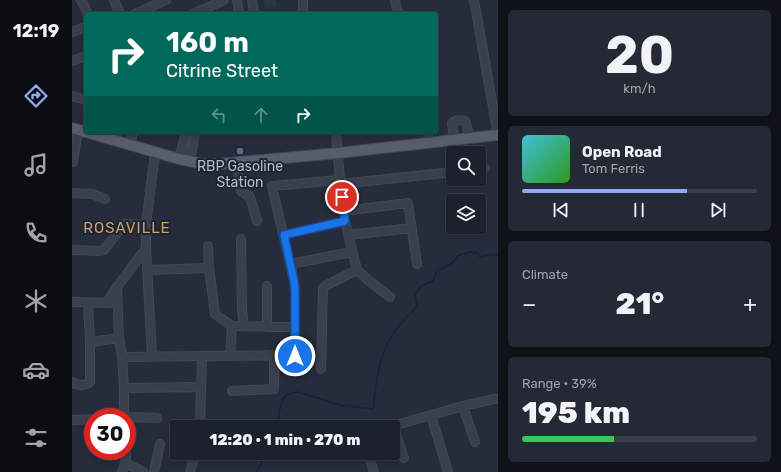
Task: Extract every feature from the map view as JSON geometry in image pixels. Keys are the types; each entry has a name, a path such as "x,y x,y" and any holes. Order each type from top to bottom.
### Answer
{"main road":[{"path":"92,134 190,162 218,164 338,153 428,137 454,139 498,135"}],"street":[{"path":"72,2 77,0"},
{"path":"81,0 87,12"},
{"path":"114,0 119,12"},
{"path":"139,12 166,0"},
{"path":"197,12 224,0"},
{"path":"237,0 239,12"},
{"path":"252,0 254,12"},
{"path":"303,0 303,12"},
{"path":"395,0 398,12"},
{"path":"474,0 498,135"},
{"path":"72,32 84,28"},
{"path":"72,61 84,57"},
{"path":"72,96 84,99"},
{"path":"454,139 452,123 454,121 464,120 466,122 469,138"},
{"path":"72,162 75,129"},
{"path":"130,145 133,134"},
{"path":"179,159 185,134"},
{"path":"190,162 195,134"},
{"path":"336,134 345,221 357,270 390,297"},
{"path":"152,356 146,224 155,152"},
{"path":"236,162 241,191 250,196 257,222"},
{"path":"122,357 295,356 295,292 284,235 272,186 340,182 446,173"},
{"path":"72,193 92,194 104,199"},
{"path":"344,211 408,203 417,264"},
{"path":"284,235 345,221"},
{"path":"72,250 104,250 124,224 146,224"},
{"path":"348,235 412,228"},
{"path":"241,239 242,310 244,326"},
{"path":"208,246 209,268 215,314 232,326 295,327"},
{"path":"107,303 146,248"},
{"path":"290,264 352,252"},
{"path":"148,270 209,268"},
{"path":"321,369 323,288 357,270"},
{"path":"267,286 267,327"},
{"path":"117,287 124,408"},
{"path":"72,302 117,304"},
{"path":"72,382 79,386 90,382 88,303"},
{"path":"230,356 232,326"},
{"path":"90,342 119,338"},
{"path":"200,420 202,356"},
{"path":"232,390 274,388 274,356"},
{"path":"124,388 201,388"},
{"path":"400,424 498,398"},
{"path":"463,406 475,442"},
{"path":"431,415 448,472"},
{"path":"136,417 157,418"},
{"path":"72,420 84,419"},
{"path":"154,472 160,444"},
{"path":"400,448 404,458"},
{"path":"122,472 125,460"},
{"path":"190,472 193,460"},
{"path":"370,460 374,472"},
{"path":"125,463 143,472"}],"shaded area":[{"path":"264,0 276,0 277,7 265,8"}],"waterway":[{"path":"279,420 279,412 283,399 288,394 298,392 340,405 373,409 377,377 386,346 400,324 417,306 415,295 420,287 433,281 437,271 451,264 459,255 470,252 478,253 480,257 498,255"},
{"path":"256,472 263,460"}],"place":[{"name":"RBP Gasoline Station","path":"240,151"}],"district":[{"name":"ROSAVILLE","path":"127,228"}],"route":[{"path":"295,356 295,292 284,235 345,221 342,197"}]}
